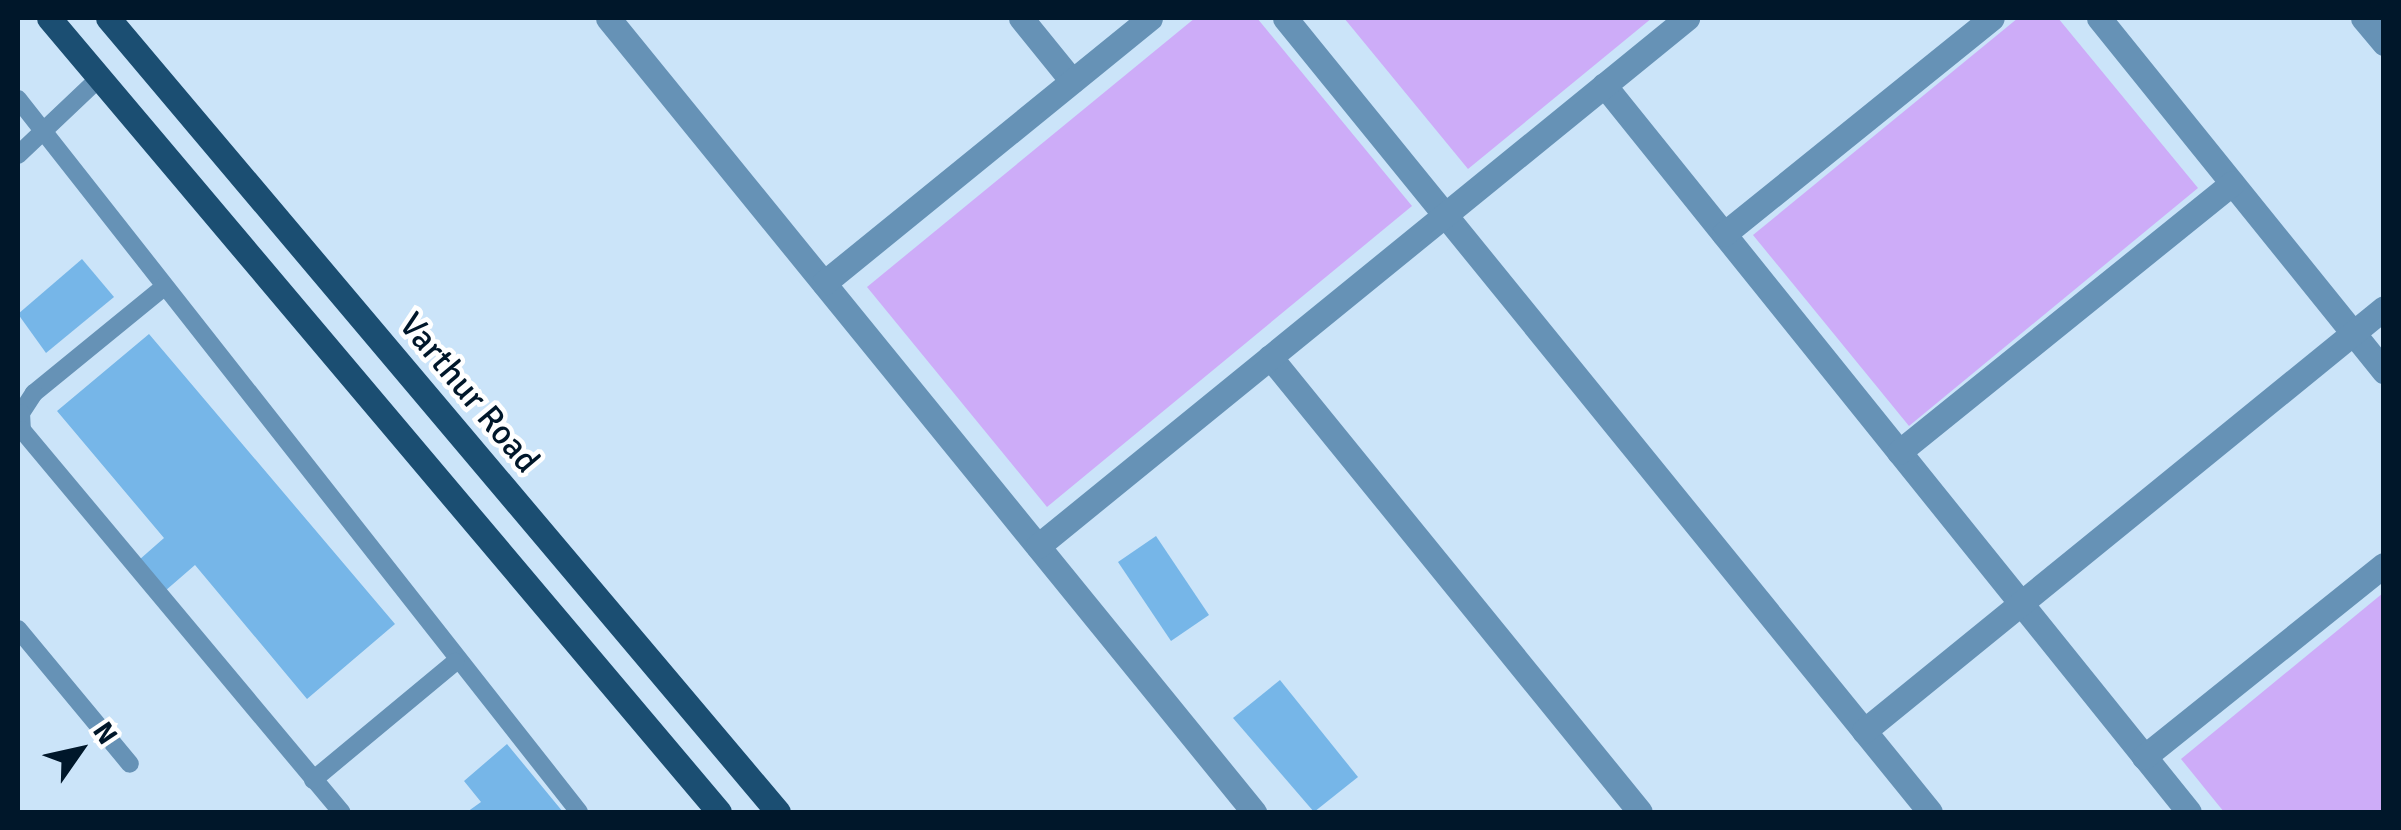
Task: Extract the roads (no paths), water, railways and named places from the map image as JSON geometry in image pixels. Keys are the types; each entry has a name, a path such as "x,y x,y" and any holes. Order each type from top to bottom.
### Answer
{"main road":[{"path":"49,18 719,812"},
{"name":"Varthur Road","path":"108,18 778,812"}],"street":[{"path":"608,18 1254,812"},
{"path":"1021,18 1072,81"},
{"path":"824,283 1150,18"},
{"path":"1285,18 1930,812"},
{"path":"1038,546 1687,18"},
{"path":"1724,234 1992,18"},
{"path":"2099,18 2384,371"},
{"path":"2363,18 2384,43"},
{"path":"1604,85 2189,812"},
{"path":"1899,452 2232,183"},
{"path":"1864,731 2384,308"},
{"path":"1270,358 1640,812"},
{"path":"2144,757 2384,565"}],"lane":[{"path":"18,155 99,78"},
{"path":"18,100 454,662 579,812"},
{"path":"164,287 34,393 19,414 22,430 341,812"},
{"path":"18,629 130,764"},
{"path":"313,780 454,662"}]}
